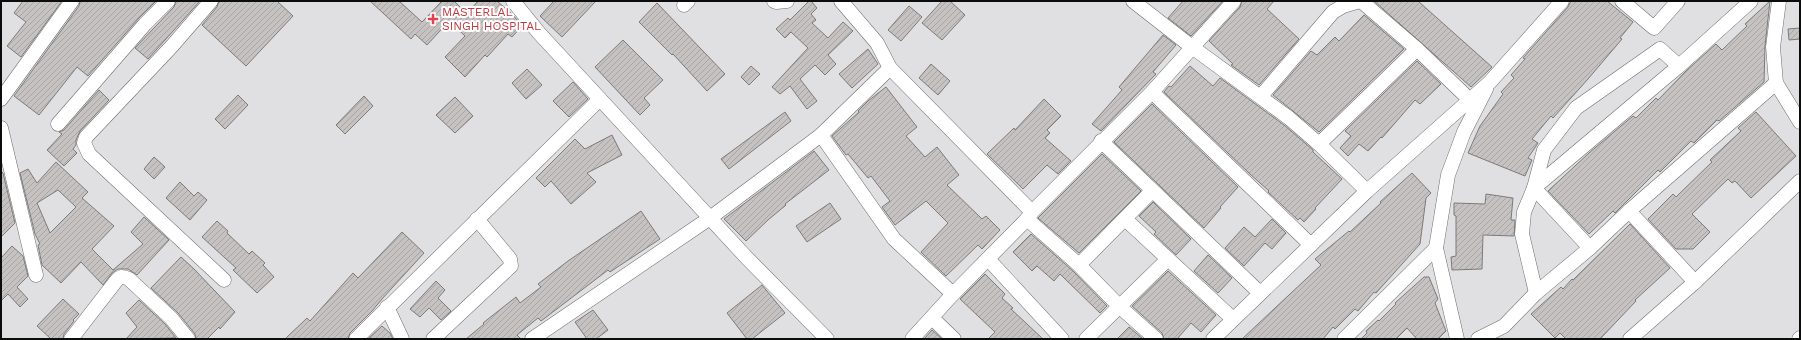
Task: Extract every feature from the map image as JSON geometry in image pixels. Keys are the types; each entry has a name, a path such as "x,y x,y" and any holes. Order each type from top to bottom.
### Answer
{"street":[{"path":"1,108 4,95 72,1"},
{"path":"58,124 145,24 168,1"},
{"path":"211,1 172,46 86,137 84,143 89,154 224,280"},
{"path":"512,1 539,33 710,218 827,339"},
{"path":"774,1 787,1"},
{"path":"841,1 877,43 890,68 1030,216 1120,307 1156,339"},
{"path":"1133,1 1192,47 1261,96 1319,144 1367,191"},
{"path":"912,339 953,294 1101,141 1152,92 1234,1"},
{"path":"1261,96 1333,12 1343,6 1361,1 1417,49 1470,100"},
{"path":"1212,339 1367,191 1490,82 1562,1"},
{"path":"1622,1 1654,28 1678,1"},
{"path":"1534,188 1679,66 1751,1"},
{"path":"1779,1 1773,47 1776,83 1800,122"},
{"path":"1319,144 1417,49"},
{"path":"1536,293 1522,234 1524,212 1534,188 1544,150 1576,108 1660,49 1679,66"},
{"path":"532,339 710,218 821,135 890,68"},
{"path":"1457,339 1436,248 1448,175 1464,132 1490,82"},
{"path":"1478,339 1504,326 1536,293 1590,248 1629,211 1776,83"},
{"path":"1152,92 1311,245"},
{"path":"356,339 600,99"},
{"path":"1,128 36,275"},
{"path":"821,135 894,239 953,294"},
{"path":"1101,141 1152,192 1260,293"},
{"path":"1630,339 1695,282 1800,181"},
{"path":"1534,188 1590,248"},
{"path":"1079,265 1152,192"},
{"path":"1629,211 1695,282"},
{"path":"433,339 511,266 510,259 477,219"},
{"path":"1125,219 1233,319"},
{"path":"1344,339 1436,248"},
{"path":"988,259 1062,339"},
{"path":"1086,339 1168,259"},
{"path":"71,339 119,277 123,276 129,279 171,318 188,339"},
{"path":"388,307 402,339"},
{"path":"932,318 954,339"}],"building":[{"path":"23,1 62,1 21,57 7,46 26,22 14,13"},
{"path":"80,1 156,1 88,76 77,67 39,115 14,96 79,6"},
{"path":"176,1 200,1 148,59 135,48 174,7"},
{"path":"219,1 277,1 293,16 246,66 202,25 217,7"},
{"path":"370,1 399,1 422,22 442,1 454,1 467,14 478,1 497,1 513,15 522,26 512,37 508,34 487,57 485,55 465,77 445,57 465,36 449,21 427,45 415,34 411,39"},
{"path":"554,1 596,1 562,37 540,16"},
{"path":"809,1 811,1 817,8 811,14 816,20 812,23 828,38 843,22 853,31 828,55 836,64 825,75 815,65 800,79 817,101 807,109 790,86 780,94 772,87 808,48 791,32 785,38 776,29 788,18 790,20"},
{"path":"942,1 950,1 965,15 942,40 922,23"},
{"path":"1183,1 1223,1 1191,36 1168,18"},
{"path":"1242,1 1274,1 1267,9 1299,39 1259,85 1231,65 1233,64 1209,41 1240,7"},
{"path":"1374,1 1418,1 1492,67 1471,87"},
{"path":"1571,1 1607,1 1633,22 1620,38 1622,39 1588,79 1553,118 1551,116 1532,139 1538,143 1528,158 1532,160 1525,176 1468,153 1480,126 1503,94 1501,92 1514,78 1511,75 1525,59 1523,58 1568,7"},
{"path":"1770,1 1765,46 1764,82 1719,121 1717,120 1694,143 1691,141 1660,172 1658,170 1615,213 1613,211 1589,234 1548,191 1589,153 1633,116 1636,118 1656,98 1658,100 1686,71 1716,44 1722,50 1747,26 1745,24"},
{"path":"657,3 725,74 707,91 673,54 672,55 639,22"},
{"path":"909,6 922,17 901,41 888,30"},
{"path":"1364,15 1404,49 1319,132 1273,95 1311,51 1317,55 1335,37 1339,41"},
{"path":"1800,28 1800,39 1789,40 1788,29"},
{"path":"1163,35 1176,45 1153,72 1156,74 1101,131 1092,124 1122,90 1119,87"},
{"path":"623,40 663,80 644,98 650,105 640,115 595,67"},
{"path":"868,49 878,64 852,88 839,74"},
{"path":"1417,61 1441,84 1420,104 1415,100 1382,138 1381,137 1368,151 1359,144 1348,156 1340,148 1351,136 1345,131"},
{"path":"931,64 950,81 938,95 919,78"},
{"path":"751,66 760,74 749,85 741,77"},
{"path":"1190,66 1213,86 1220,78 1284,125 1313,150 1313,152 1342,179 1304,222 1300,218 1298,220 1164,92 1169,86 1171,87"},
{"path":"527,69 542,85 526,99 512,83"},
{"path":"573,82 588,99 569,117 553,101"},
{"path":"886,87 917,127 906,136 925,157 937,147 959,175 947,185 982,219 986,216 1000,230 982,249 978,245 946,276 921,252 948,223 926,201 895,225 882,207 890,201 871,176 868,178 848,154 846,155 832,136 859,112 858,111 868,101"},
{"path":"99,90 109,100 80,131 76,140 76,145 73,149 77,153 64,166 47,150 62,134 59,132 64,130"},
{"path":"238,95 248,105 225,129 215,119"},
{"path":"364,96 373,106 345,134 336,125"},
{"path":"455,97 473,116 455,133 436,115"},
{"path":"1044,99 1061,116 1047,130 1050,133 1045,138 1071,161 1058,174 1047,165 1023,189 987,154 1014,128 1015,130"},
{"path":"1152,104 1238,187 1204,228 1114,142"},
{"path":"785,112 791,121 729,169 721,159"},
{"path":"1756,112 1796,156 1751,198 1735,181 1732,183 1728,179 1692,214 1710,232 1693,249 1676,249 1648,219 1673,194 1676,197 1712,162 1710,160 1741,131 1738,128"},
{"path":"612,135 622,155 587,173 596,182 571,204 551,181 545,187 536,178 575,139 585,149"},
{"path":"814,151 829,170 785,204 786,205 746,241 724,219"},
{"path":"1102,154 1141,191 1079,253 1038,218"},
{"path":"154,157 165,167 154,179 144,169"},
{"path":"56,162 88,192 82,198 114,226 92,249 113,270 143,244 131,232 144,217 169,240 137,275 128,269 118,269 112,273 103,285 81,262 61,283 42,265 38,245 40,244 35,234 20,173 28,169 37,183","holes":["58,190 76,207 50,233 37,203"]},
{"path":"1,171 3,173 15,223 1,237"},
{"path":"1412,173 1431,193 1426,198 1420,244 1358,311 1355,309 1335,329 1333,327 1323,339 1242,339 1321,265 1315,259 1349,231 1350,232"},
{"path":"180,182 194,196 198,192 207,200 190,220 166,198"},
{"path":"1486,194 1513,198 1511,220 1515,220 1514,236 1483,235 1482,269 1452,270 1451,257 1456,256 1456,216 1454,215 1454,203 1485,204"},
{"path":"1153,202 1191,239 1176,255 1154,234 1156,232 1139,216"},
{"path":"830,203 841,219 807,242 796,226"},
{"path":"641,211 660,239 610,272 608,270 541,321 538,318 517,335 521,339 466,339 484,324 483,323 516,297 520,303 541,287 538,284 568,261"},
{"path":"1272,219 1286,233 1272,249 1265,243 1244,266 1225,248 1244,227 1255,237"},
{"path":"217,221 249,254 252,251 265,263 263,265 274,277 257,293 233,270 236,268 202,237"},
{"path":"1630,224 1670,268 1635,300 1636,301 1600,339 1566,339 1560,333 1555,338 1531,314 1561,287 1563,289 1572,279 1573,280"},
{"path":"402,232 424,253 372,311 350,333 348,339 285,339 307,318 310,321 353,273 358,278"},
{"path":"1031,234 1073,271 1107,306 1100,313 1060,274 1054,281 1037,266 1032,271 1013,252"},
{"path":"12,246 23,256 28,276 17,287 28,299 20,307 8,294 1,301 1,258"},
{"path":"1208,255 1232,278 1218,293 1194,271"},
{"path":"181,257 235,312 220,329 219,327 207,339 196,339 195,334 178,313 151,288"},
{"path":"1168,271 1216,315 1201,332 1191,323 1177,339 1164,339 1162,333 1132,306"},
{"path":"985,274 1005,294 1002,298 1013,308 1011,309 1043,339 988,339 995,332 960,299"},
{"path":"1424,277 1429,277 1438,299 1435,303 1446,331 1438,339 1417,339 1407,328 1396,339 1361,339 1367,333 1366,331 1378,320 1379,321 1396,304 1395,303"},
{"path":"436,281 445,290 438,298 451,311 441,320 429,308 420,317 410,309"},
{"path":"762,285 785,313 752,339 747,339 727,313"},
{"path":"63,299 79,314 64,334 63,339 51,339 37,326"},
{"path":"139,300 165,324 176,338 126,339 137,327 126,313"},
{"path":"593,310 608,330 596,339 587,339 575,322"},
{"path":"382,326 390,333 393,339 368,339"},
{"path":"1129,327 1143,339 1117,339"},
{"path":"932,330 942,339 924,339"}],"place":[{"name":"MASTERLAL SINGH HOSPITAL","path":"433,19"}]}
